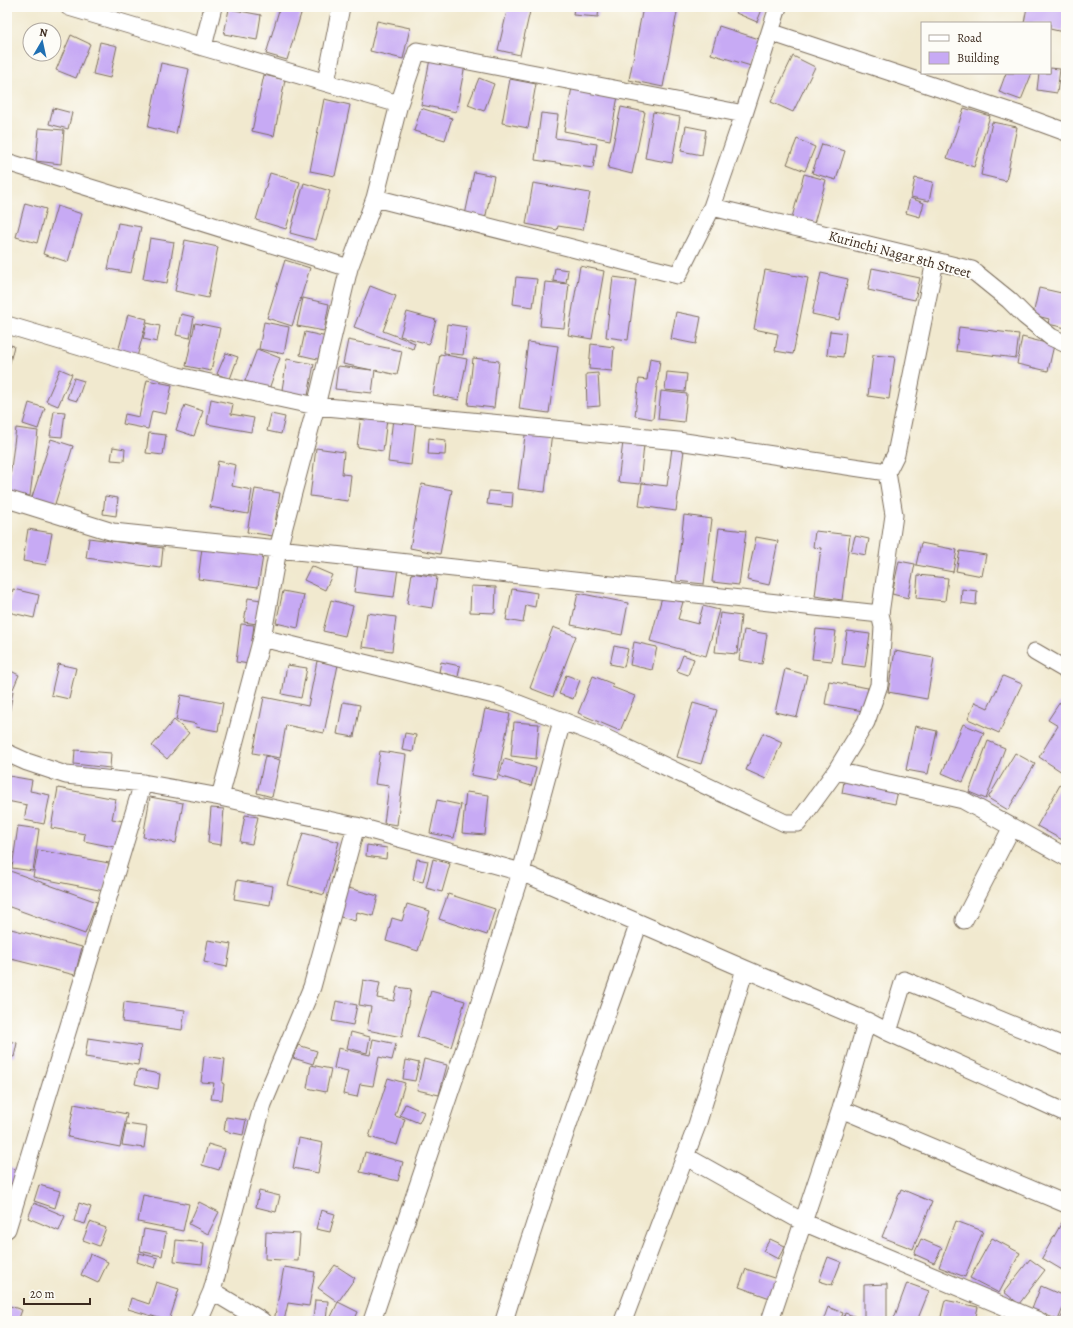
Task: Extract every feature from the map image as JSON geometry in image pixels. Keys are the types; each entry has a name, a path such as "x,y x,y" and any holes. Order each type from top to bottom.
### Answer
{"street":[{"path":"69,7 203,48 399,104"},
{"path":"203,48 213,7"},
{"path":"326,82 341,7"},
{"path":"375,198 678,275 712,207 744,114 778,7"},
{"path":"770,32 1017,114 1066,132"},
{"path":"220,797 262,638 278,549 316,406 349,268 375,198 399,104 417,51 744,114"},
{"path":"7,162 349,268"},
{"name":"Kurinchi Nagar 8th Street","path":"712,207 972,270 1009,300 1025,316 1052,337 1066,344"},
{"path":"262,638 498,696 599,735 785,823 798,823 836,771 866,722 879,685 883,627 880,614 894,515 887,472 896,454 934,261"},
{"path":"7,325 178,376 316,406 678,441 887,472"},
{"path":"7,500 113,532 880,614"},
{"path":"1035,652 1066,670"},
{"path":"372,1321 472,1024 521,872 562,721"},
{"path":"7,752 27,762 66,775 143,783 220,797 356,826 521,872 745,970 867,1020 888,1032 1066,1113"},
{"path":"836,771 963,800 1066,857"},
{"path":"7,1230 143,783"},
{"path":"199,1321 212,1291 263,1104 312,987 356,826"},
{"path":"964,920 1012,827"},
{"path":"504,1321 531,1232 577,1096 640,923"},
{"path":"623,1321 697,1126 745,970"},
{"path":"888,1032 904,980 1066,1047"},
{"path":"770,1321 841,1109 867,1020"},
{"path":"841,1109 1066,1204"},
{"path":"685,1156 803,1222 1039,1321"},
{"path":"212,1291 262,1321"}],"building":[{"path":"280,7 303,7 287,60 266,54"},
{"path":"508,7 531,7 520,55 498,50"},
{"path":"574,7 599,7 598,17 573,15"},
{"path":"643,7 678,7 663,87 629,80"},
{"path":"739,7 763,7 757,22 736,13"},
{"path":"983,7 1002,7 1001,11"},
{"path":"1027,7 1066,7 1066,18 1063,32 1051,29 1051,22 1024,22"},
{"path":"229,9 261,15 257,40 224,34"},
{"path":"377,21 410,28 403,59 370,51"},
{"path":"719,26 759,39 751,66 711,54"},
{"path":"71,35 90,44 76,78 56,70 59,62 62,62 62,56"},
{"path":"100,42 117,46 110,78 93,74"},
{"path":"793,56 815,67 793,112 771,102"},
{"path":"430,59 465,65 456,112 421,105"},
{"path":"161,63 189,69 176,134 148,127"},
{"path":"1051,68 1060,69 1057,93 1037,90 1039,74 1051,74"},
{"path":"1006,74 1032,74 1021,100 999,92"},
{"path":"264,75 285,80 274,136 252,131"},
{"path":"479,78 494,84 484,111 468,105"},
{"path":"510,79 536,84 528,128 502,123"},
{"path":"572,87 618,96 610,140 564,131"},
{"path":"324,99 350,105 335,176 310,171"},
{"path":"621,107 645,112 632,174 608,168"},
{"path":"53,108 72,113 68,129 49,124"},
{"path":"421,108 452,118 445,140 414,131"},
{"path":"964,108 990,116 974,167 947,158"},
{"path":"653,112 680,117 672,163 645,158"},
{"path":"541,113 558,115 555,138 597,144 593,168 535,160"},
{"path":"992,122 1017,127 1006,181 981,175"},
{"path":"686,126 706,130 702,155 681,151"},
{"path":"39,128 64,130 61,164 36,161"},
{"path":"797,139 815,147 805,171 787,164"},
{"path":"822,144 845,151 836,180 812,173"},
{"path":"474,172 494,176 485,220 465,215"},
{"path":"270,173 300,182 286,229 256,220"},
{"path":"804,174 826,180 813,227 791,221"},
{"path":"915,178 933,182 929,201 911,197"},
{"path":"304,183 330,191 316,240 290,233"},
{"path":"533,183 590,193 583,230 558,226 557,230 526,224"},
{"path":"910,198 924,203 920,217 906,213"},
{"path":"25,203 46,209 37,243 16,237"},
{"path":"57,206 82,214 68,262 43,254"},
{"path":"118,223 141,227 131,273 108,269"},
{"path":"150,238 174,242 167,283 143,279"},
{"path":"185,240 218,247 208,298 175,291"},
{"path":"285,260 310,268 292,326 267,318"},
{"path":"580,266 604,271 592,339 568,335"},
{"path":"555,268 568,270 566,283 553,281"},
{"path":"872,268 920,278 915,300 868,290"},
{"path":"765,270 808,278 793,354 775,351 778,334 754,329"},
{"path":"821,273 848,279 839,320 812,314"},
{"path":"516,277 537,279 533,307 513,304"},
{"path":"613,277 636,280 628,340 606,337"},
{"path":"545,282 569,284 564,328 540,326"},
{"path":"370,286 396,296 383,331 415,343 413,349 354,327"},
{"path":"1039,288 1066,294 1066,328 1048,324 1049,319 1033,315"},
{"path":"303,298 329,304 324,331 297,326"},
{"path":"407,312 436,320 429,344 400,336"},
{"path":"676,312 701,317 696,344 671,339"},
{"path":"128,314 147,319 137,357 118,352"},
{"path":"181,314 194,317 190,338 176,335"},
{"path":"264,322 289,327 284,354 259,349"},
{"path":"147,323 160,326 157,342 143,339"},
{"path":"195,323 220,328 211,371 186,366"},
{"path":"447,324 467,327 463,355 444,353"},
{"path":"959,327 1019,334 1016,358 956,351"},
{"path":"830,331 846,333 843,357 827,355"},
{"path":"305,332 327,337 322,360 300,355"},
{"path":"1022,337 1054,345 1048,371 1017,364"},
{"path":"348,340 402,351 397,375 375,370 372,393 335,389 338,366 372,370 343,364"},
{"path":"528,342 558,346 549,413 519,409"},
{"path":"7,344 14,346 8,370 7,370"},
{"path":"591,344 614,347 612,371 589,369"},
{"path":"257,349 280,358 269,389 245,381"},
{"path":"226,353 238,357 230,379 217,374"},
{"path":"440,354 467,359 459,400 433,395"},
{"path":"873,355 895,357 889,399 868,396"},
{"path":"473,358 499,361 494,408 468,405"},
{"path":"650,358 660,360 653,419 635,416 639,379 647,380"},
{"path":"287,359 314,364 307,401 281,396"},
{"path":"60,369 72,374 58,406 46,401"},
{"path":"667,372 687,374 685,392 665,390"},
{"path":"598,373 600,406 587,407 586,374"},
{"path":"74,378 84,381 77,401 67,398"},
{"path":"147,380 172,385 166,414 152,411 148,429 123,424 125,414 139,417"},
{"path":"661,391 687,394 684,422 658,419"},
{"path":"211,399 233,404 231,414 254,418 251,432 207,424"},
{"path":"29,403 45,408 38,429 23,424"},
{"path":"185,405 203,411 194,436 176,430"},
{"path":"54,411 65,412 62,437 50,436"},
{"path":"271,414 285,417 281,434 267,431"},
{"path":"361,416 387,419 383,451 357,447"},
{"path":"393,418 416,421 411,465 388,462"},
{"path":"16,428 38,431 30,496 8,493"},
{"path":"526,428 552,432 545,492 518,489"},
{"path":"149,433 166,435 163,455 146,453"},
{"path":"429,438 446,440 445,455 428,454"},
{"path":"51,439 73,446 54,507 31,500"},
{"path":"623,442 644,445 640,484 618,482"},
{"path":"113,447 125,449 124,461 111,460"},
{"path":"316,448 344,452 342,474 351,475 348,501 310,496"},
{"path":"672,448 684,450 676,511 639,506 642,483 667,486"},
{"path":"218,461 236,465 232,486 252,490 248,514 210,507"},
{"path":"422,484 452,490 440,554 410,548"},
{"path":"255,489 280,493 273,536 247,532"},
{"path":"489,491 513,493 512,507 487,504"},
{"path":"105,496 118,498 116,516 103,514"},
{"path":"684,515 712,519 704,584 676,581"},
{"path":"719,528 746,531 739,585 712,582"},
{"path":"28,529 52,533 46,565 23,561"},
{"path":"815,531 850,535 842,600 815,596 821,548 813,547"},
{"path":"855,536 869,539 866,555 851,552"},
{"path":"756,537 778,541 769,585 747,580"},
{"path":"89,538 163,548 161,568 86,558"},
{"path":"921,543 957,550 953,572 916,565"},
{"path":"202,548 263,556 258,587 198,579"},
{"path":"960,551 986,555 982,576 956,571"},
{"path":"899,561 915,564 908,598 892,594"},
{"path":"358,563 398,568 394,597 354,592"},
{"path":"311,566 332,575 325,590 304,580"},
{"path":"412,573 437,577 432,608 407,604"},
{"path":"918,575 948,578 945,601 916,598"},
{"path":"471,586 496,587 495,613 470,612"},
{"path":"13,589 39,595 34,618 8,612"},
{"path":"512,589 537,593 535,607 526,605 523,623 506,620"},
{"path":"962,589 977,591 976,605 961,603"},
{"path":"283,591 304,595 298,628 276,623"},
{"path":"578,593 628,603 622,635 571,625"},
{"path":"662,597 683,602 678,619 698,624 703,606 719,610 706,656 650,641"},
{"path":"248,598 261,600 257,624 244,622"},
{"path":"331,600 353,606 345,636 323,631"},
{"path":"367,613 396,617 392,651 362,647"},
{"path":"720,613 741,616 737,654 715,652"},
{"path":"241,624 254,625 249,664 236,662"},
{"path":"553,627 576,636 553,697 530,688"},
{"path":"816,629 836,631 832,661 812,659"},
{"path":"744,630 767,634 762,664 739,660"},
{"path":"847,631 870,634 865,667 842,664"},
{"path":"634,642 657,647 652,670 630,665"},
{"path":"614,646 628,649 624,667 610,664"},
{"path":"895,651 934,658 927,699 888,692"},
{"path":"683,655 694,659 688,675 677,671"},
{"path":"317,661 338,665 324,733 286,725 280,758 253,753 264,697 308,706"},
{"path":"441,662 460,666 458,677 439,672"},
{"path":"58,664 76,668 69,699 51,695"},
{"path":"287,665 307,668 301,698 282,694"},
{"path":"7,669 19,675 13,689 7,686"},
{"path":"785,669 807,675 797,717 775,712"},
{"path":"566,675 580,680 573,699 559,694"},
{"path":"593,676 613,684 612,687 635,696 620,731 578,713"},
{"path":"1003,676 1022,684 999,733 968,719 975,702 988,708"},
{"path":"829,681 868,688 863,711 825,704"},
{"path":"7,690 13,691 8,720 7,720"},
{"path":"181,695 223,703 218,731 196,727 197,724 176,720"},
{"path":"343,702 360,705 354,737 337,734"},
{"path":"1060,702 1066,706 1066,766 1062,772 1039,757 1058,726 1048,720"},
{"path":"693,703 717,710 701,764 677,757"},
{"path":"485,709 510,714 497,780 471,775"},
{"path":"174,720 189,733 167,759 152,746"},
{"path":"514,722 539,724 536,759 511,756"},
{"path":"963,724 984,733 963,782 942,773"},
{"path":"915,726 937,731 928,774 906,770"},
{"path":"405,733 416,735 413,752 402,750"},
{"path":"763,733 782,742 766,779 746,770"},
{"path":"988,741 1005,748 986,799 969,792"},
{"path":"75,750 111,753 110,768 74,764"},
{"path":"380,751 406,755 397,825 384,823 389,786 375,784"},
{"path":"1015,753 1035,764 1008,810 988,798"},
{"path":"265,756 280,760 272,797 257,793"},
{"path":"504,759 536,768 531,786 499,776"},
{"path":"9,776 32,780 30,791 50,795 44,824 24,820 27,805 7,801"},
{"path":"845,776 899,787 895,804 842,793"},
{"path":"1064,778 1066,779 1066,842 1037,826"},
{"path":"58,788 116,799 112,819 124,821 119,848 84,841 85,834 51,828"},
{"path":"466,792 489,795 485,835 462,833"},
{"path":"150,797 183,803 176,843 143,837"},
{"path":"437,800 461,805 454,838 430,833"},
{"path":"211,808 224,809 221,845 208,843"},
{"path":"245,815 258,817 252,844 240,842"},
{"path":"18,826 39,829 33,871 12,868"},
{"path":"303,833 339,842 324,895 288,885"},
{"path":"367,845 387,848 386,859 366,856"},
{"path":"38,850 109,863 104,891 33,877"},
{"path":"417,859 428,861 423,882 413,880"},
{"path":"433,859 450,864 442,892 426,888"},
{"path":"10,871 97,902 85,934 7,906 7,878"},
{"path":"237,880 273,886 270,905 234,899"},
{"path":"345,887 378,896 373,916 357,912 355,921 337,916"},
{"path":"448,894 495,909 487,935 439,919"},
{"path":"407,904 430,911 418,951 386,941 392,918 402,921"},
{"path":"7,928 82,947 75,975 7,958"},
{"path":"208,940 231,944 227,967 204,962"},
{"path":"363,980 380,983 377,998 394,1001 397,987 411,989 402,1037 367,1030 371,1007 359,1005"},
{"path":"431,991 465,1001 451,1047 417,1037"},
{"path":"336,1001 357,1005 353,1025 332,1021"},
{"path":"124,1002 185,1010 182,1030 122,1022"},
{"path":"351,1032 370,1037 367,1053 347,1048"},
{"path":"88,1038 141,1046 138,1065 85,1057"},
{"path":"373,1039 396,1044 392,1060 379,1057 373,1086 360,1084 357,1097 343,1094 348,1071 334,1068 338,1048 370,1055"},
{"path":"7,1040 17,1043 14,1057 7,1055"},
{"path":"298,1045 317,1051 313,1064 293,1058"},
{"path":"204,1056 225,1059 222,1083 224,1084 222,1100 211,1099 214,1083 201,1082"},
{"path":"424,1059 447,1065 439,1095 417,1090"},
{"path":"406,1060 419,1063 415,1081 403,1079"},
{"path":"311,1065 331,1069 326,1092 307,1088"},
{"path":"138,1070 160,1074 158,1089 135,1084"},
{"path":"388,1078 405,1083 395,1116 405,1119 397,1145 369,1137"},
{"path":"74,1104 127,1114 120,1147 68,1137"},
{"path":"405,1104 424,1112 419,1123 400,1115"},
{"path":"226,1117 246,1120 243,1135 224,1131"},
{"path":"126,1124 147,1127 144,1148 122,1145"},
{"path":"299,1138 323,1143 318,1173 293,1168"},
{"path":"208,1144 225,1149 219,1170 202,1165"},
{"path":"365,1152 403,1162 398,1181 360,1172"},
{"path":"7,1167 20,1171 15,1185 7,1182"},
{"path":"39,1185 60,1191 55,1208 34,1201"},
{"path":"901,1189 932,1202 913,1249 882,1237"},
{"path":"259,1191 280,1196 276,1212 256,1207"},
{"path":"143,1195 189,1204 183,1231 138,1222"},
{"path":"199,1202 219,1212 208,1234 189,1224"},
{"path":"34,1203 65,1216 59,1231 28,1218"},
{"path":"79,1203 91,1207 85,1224 74,1221"},
{"path":"321,1210 335,1214 330,1232 316,1229"},
{"path":"1066,1215 1066,1266 1064,1271 1042,1258"},
{"path":"956,1221 983,1231 965,1277 939,1267"},
{"path":"90,1222 106,1228 99,1246 83,1240"},
{"path":"144,1229 166,1233 162,1256 140,1251"},
{"path":"266,1232 300,1234 298,1261 265,1259"},
{"path":"992,1238 1020,1253 999,1293 970,1278"},
{"path":"770,1239 785,1246 778,1259 763,1251"},
{"path":"921,1239 942,1248 934,1263 914,1254"},
{"path":"176,1240 204,1243 202,1264 174,1261"},
{"path":"139,1253 158,1258 155,1268 137,1262"},
{"path":"90,1254 108,1262 98,1283 81,1275"},
{"path":"828,1257 841,1262 832,1285 819,1281"},
{"path":"1030,1259 1045,1270 1019,1304 1004,1292"},
{"path":"335,1265 355,1278 338,1302 318,1288"},
{"path":"284,1267 315,1272 309,1306 288,1303 284,1321 274,1321"},
{"path":"746,1269 777,1279 770,1298 739,1287"},
{"path":"156,1282 179,1289 169,1321 128,1309 131,1298 149,1304"},
{"path":"907,1283 929,1291 917,1321 893,1321"},
{"path":"887,1284 887,1321 864,1321 864,1285"},
{"path":"1041,1286 1066,1297 1066,1301 1058,1320 1032,1309"},
{"path":"315,1300 328,1301 326,1321 313,1319"},
{"path":"945,1300 978,1307 975,1321 940,1321"},
{"path":"338,1302 358,1312 354,1321 329,1321"},
{"path":"7,1305 22,1310 18,1321 7,1321"},
{"path":"828,1307 843,1313 840,1321 823,1321"},
{"path":"1066,1309 1066,1321 1059,1321"},
{"path":"845,1313 857,1317 856,1321 843,1321"}]}
